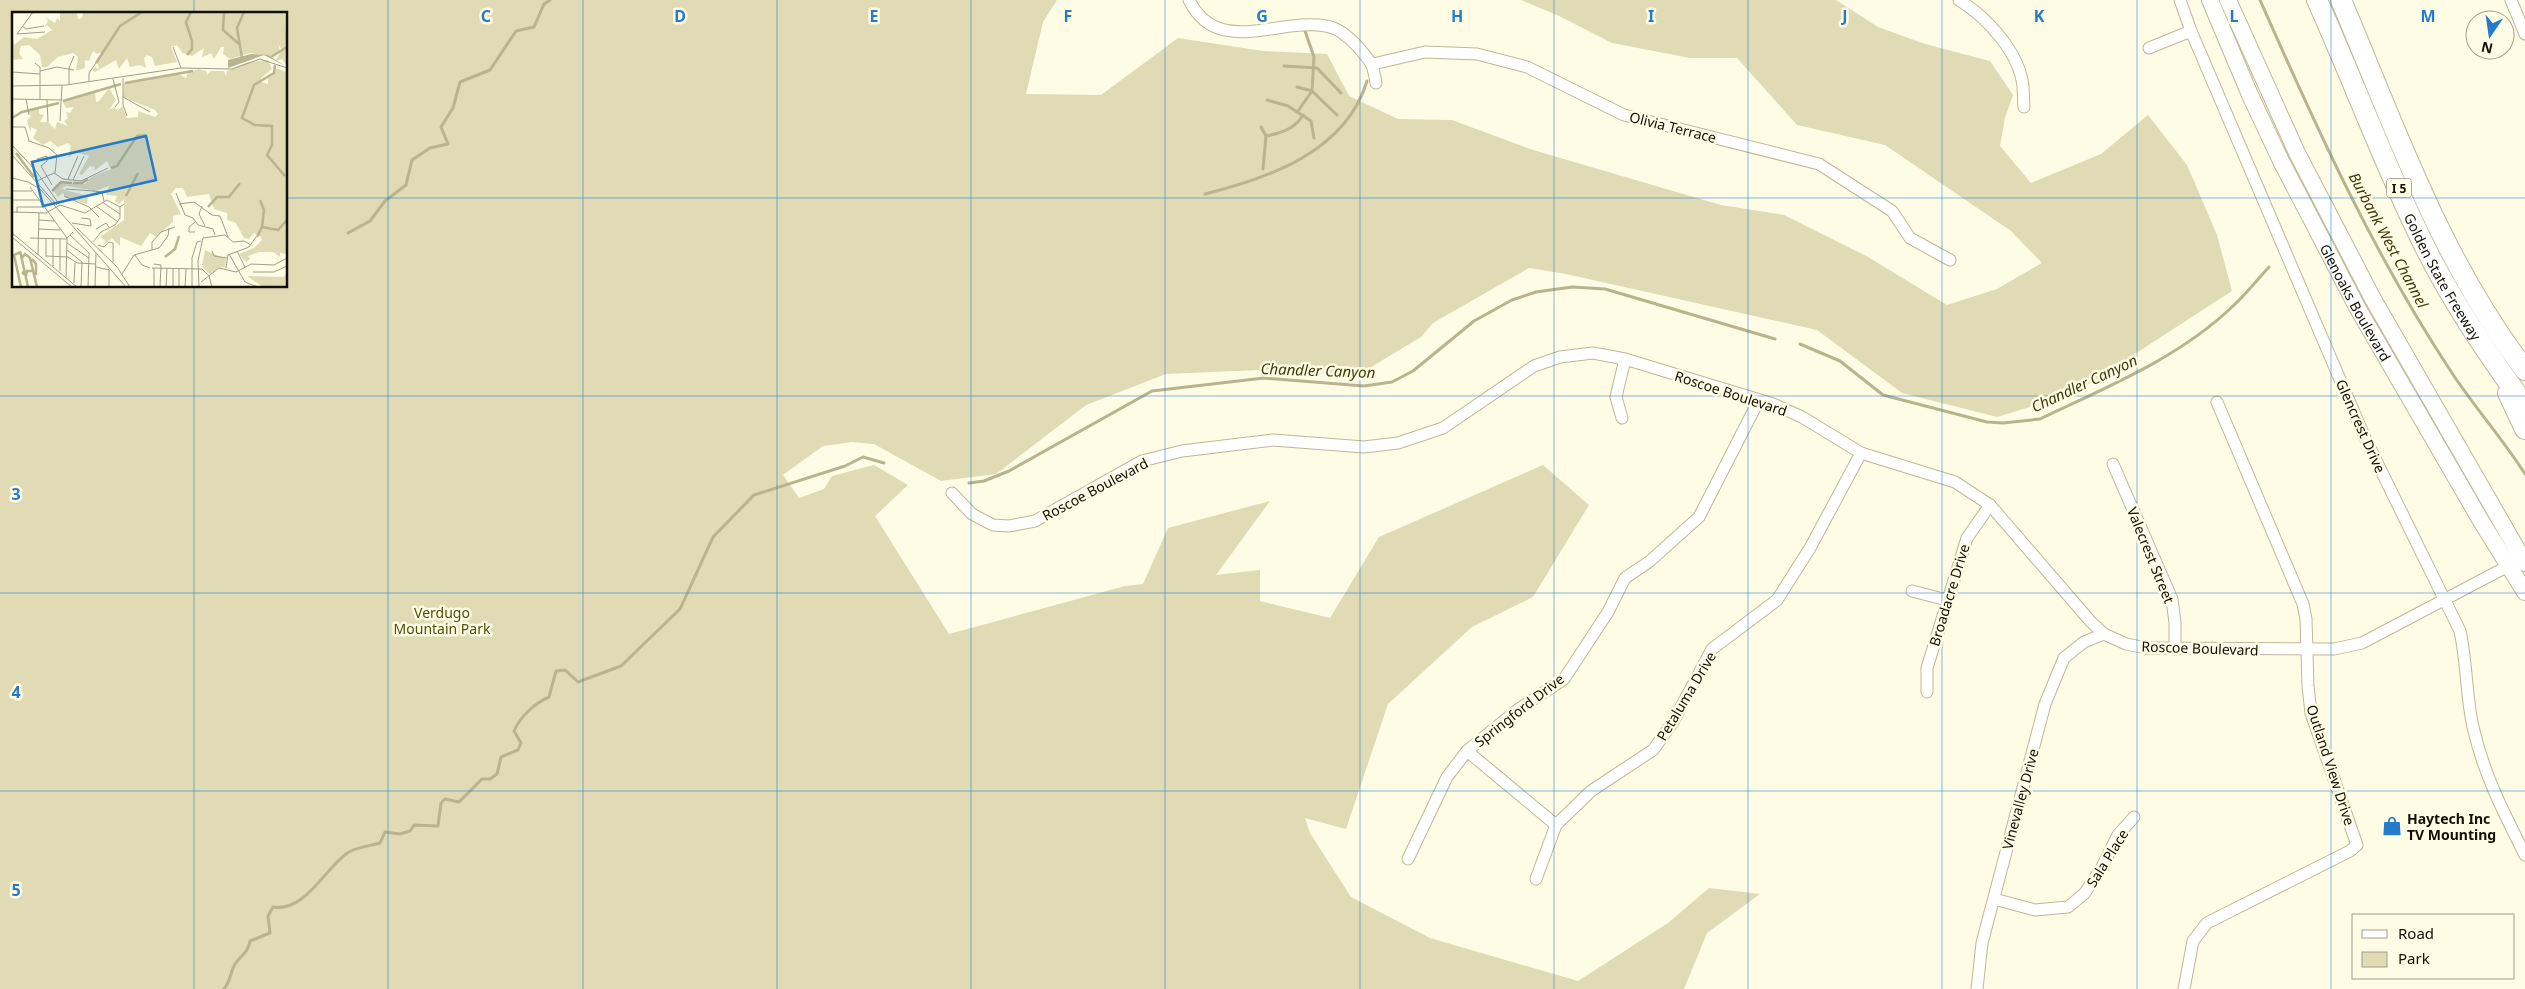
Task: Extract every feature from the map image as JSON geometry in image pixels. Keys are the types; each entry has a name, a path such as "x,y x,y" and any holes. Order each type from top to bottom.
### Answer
{"highway":[{"name":"Golden State Freeway","path":"2317,0 2426,248 2457,305 2498,368 2525,405"},
{"path":"2332,0 2433,236 2456,280 2525,382"},
{"path":"2341,0 2421,192 2453,257 2484,312 2525,370"},
{"name":"Golden State Freeway","path":"2354,0 2444,216 2489,300 2525,353"},
{"path":"2498,368 2525,429"}],"main road":[{"name":"Glenoaks Boulevard","path":"2210,0 2281,161 2357,307 2518,562"},
{"name":"Glenoaks Boulevard","path":"2228,0 2293,145 2368,290 2518,562 2525,592"}],"street":[{"path":"1189,0 1200,16 1214,26 1229,31 1250,32 1312,25 1327,26 1352,40 1373,64 1376,83"},
{"path":"1959,0 1978,12 2004,41 2022,79 2024,107"},
{"name":"Glencrest Drive","path":"2180,0 2191,32 2365,438 2460,631 2466,661 2472,725 2487,779 2525,855"},
{"path":"2511,0 2525,34"},
{"path":"2150,48 2191,32"},
{"name":"Olivia Terrace","path":"1373,64 1425,52 1477,54 1527,67 1624,115 1819,164 1892,211 1910,238 1950,260"},
{"name":"Roscoe Boulevard","path":"952,493 972,514 993,525 1008,526 1035,521 1142,461 1182,451 1273,440 1364,447 1398,443 1443,428 1534,366 1560,357 1592,354 1625,359 1759,400 1802,417 1861,453 1955,482 1990,505 2091,622 2104,634 2126,644 2146,648 2334,649 2362,643 2518,562"},
{"path":"1622,418 1616,397 1625,359"},
{"name":"Springford Drive","path":"1408,859 1447,777 1468,751 1516,712 1564,678 1608,612 1626,578 1650,561 1699,517 1759,400"},
{"name":"Outland View Drive","path":"2184,989 2193,941 2207,922 2350,851 2357,845 2311,713 2303,604 2217,402"},
{"name":"Petaluma Drive","path":"1536,879 1556,825 1591,791 1653,750 1673,722 1712,649 1776,600 1810,548 1861,453"},
{"name":"Valecrest Street","path":"2113,464 2172,599 2175,623 2175,648"},
{"name":"Broadacre Drive","path":"1927,692 1926,668 1967,538 1990,505"},
{"path":"1912,591 1947,600"},
{"name":"Vinevalley Drive","path":"1977,989 1982,943 2045,704 2064,658 2084,642 2104,634"},
{"path":"1468,751 1556,825"},
{"name":"Sala Place","path":"1994,899 2035,910 2068,907 2084,894 2102,867 2118,835 2134,817"}],"green space":[{"name":"Verdugo Mountain Park","path":"0,0 1057,0 1043,22 1026,94 1101,95 1178,38 1263,51 1327,54 1349,96 1398,119 1452,120 1533,150 1721,205 1784,215 1868,257 1947,305 1997,289 2042,263 2011,231 1885,145 1797,125 1737,58 1690,58 1612,43 1559,16 1521,0 1836,0 1878,27 1925,44 1990,61 2013,95 2005,118 2000,146 2031,183 2101,154 2148,115 2187,165 2217,235 2232,291 2073,394 1997,417 1902,393 1817,330 1566,274 1529,268 1433,323 1421,337 1358,375 1281,369 1166,374 1086,405 996,474 941,481 874,444 852,442 823,446 783,475 799,498 824,489 832,476 874,465 908,485 875,516 949,634 1125,586 1143,584 1168,528 1270,501 1216,575 1260,570 1260,601 1330,618 1379,537 1543,465 1589,505 1533,597 1472,627 1388,704 1346,829 1305,818 1310,833 1351,897 1430,938 1578,981 1668,923 1709,888 1760,894 1707,933 1684,989 0,989"}],"waterway":[{"path":"348,233 370,221 385,201 406,185 412,160 430,148 448,144 441,127 453,108 460,82 490,70 516,31 534,27 544,4 550,0"},
{"name":"Burbank West Channel","path":"2260,0 2348,191 2397,284 2452,373 2525,474"},
{"path":"1298,111 1312,91 1314,57 1304,28"},
{"path":"1284,66 1317,68 1341,93"},
{"path":"1205,194 1279,170 1302,158 1324,143 1342,126 1357,105 1367,81"},
{"path":"1297,87 1312,91 1337,115"},
{"path":"1267,100 1288,106 1311,121 1314,138"},
{"path":"1266,136 1287,130 1296,124 1303,115"},
{"path":"1261,127 1266,136 1263,169"},
{"name":"Chandler Canyon","path":"1800,344 1840,361 1883,395 1987,422 2003,423 2040,419 2141,370 2189,341 2233,306 2269,267"},
{"name":"Chandler Canyon","path":"969,483 984,481 1009,471 1152,391 1264,378 1364,386 1392,382 1413,371 1474,321 1512,300 1536,292 1572,287 1605,289 1775,339"},
{"name":"Chandler Canyon","path":"224,989 235,964 246,951 250,941 270,933 268,916 273,907 284,907 304,897 346,854 358,848 380,843 385,832 400,834 410,831 414,825 438,826 441,803 445,799 459,802 482,779 490,779 497,774 501,757 518,750 521,743 514,731 520,721 528,711 549,697 556,671 565,670 578,682 621,666 680,609 713,537 754,495 845,466 863,457 884,463"}],"place":[{"name":"Haytech Inc TV Mounting","path":"2392,826"}]}
